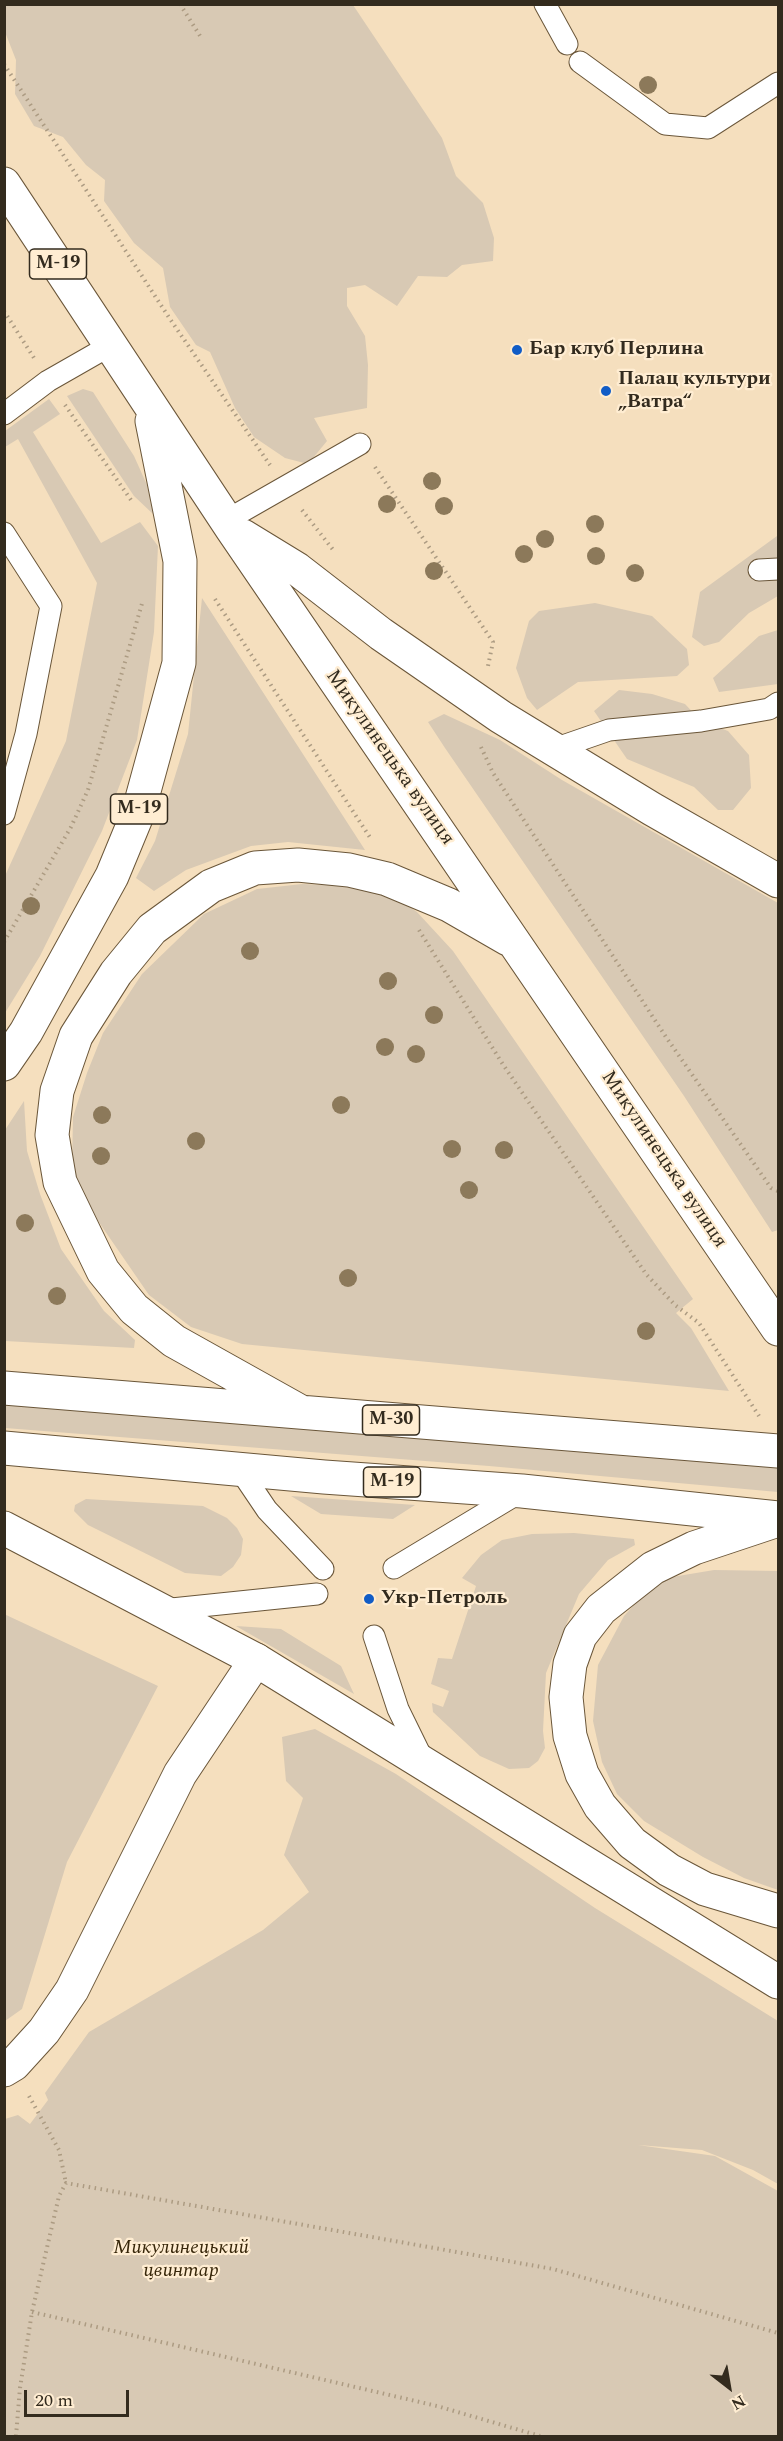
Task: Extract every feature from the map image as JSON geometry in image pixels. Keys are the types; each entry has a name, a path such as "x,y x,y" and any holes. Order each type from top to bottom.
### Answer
{"main road":[{"name":"Микулинецька вулиця","path":"4,184 229,525 778,1329"},
{"name":"М-19","path":"4,1064 26,1032 112,876 138,813 179,663 180,561 147,401"},
{"path":"229,525 297,569 381,634 501,717 652,809 778,881"},
{"path":"301,1412 174,1341 134,1309 103,1271 60,1182 52,1135 57,1091 76,1036 116,973 152,928 211,886 255,868 298,865 349,870 396,882 449,905 514,942"},
{"name":"М-30","path":"4,1388 778,1451"},
{"name":"М-19","path":"4,1448 240,1470 522,1491 778,1519"},
{"path":"778,1519 694,1548 653,1568 602,1609 580,1636 570,1664 566,1697 570,1736 582,1774 600,1806 632,1843 669,1870 705,1889 778,1911"},
{"path":"4,1528 256,1660 778,1982"},
{"path":"9,2067 44,2031 72,1990 180,1774 256,1660"}],"lane":[{"path":"544,4 567,44"},
{"path":"580,62 665,124 708,128 778,83"},
{"path":"4,414 48,381 111,345"},
{"path":"229,525 285,487 360,444"},
{"path":"4,533 51,606 26,734 10,770 4,814"},
{"path":"554,749 609,730 701,721 769,709 778,703"},
{"path":"240,1470 267,1510 323,1569"},
{"path":"394,1568 522,1491"},
{"path":"161,1610 317,1594"},
{"path":"375,1636 398,1709 424,1762"}],"path":[{"path":"180,4 202,39"},
{"path":"4,64 170,319 285,487 337,556"},
{"path":"4,311 48,381"},
{"path":"360,444 494,642 487,671"},
{"path":"4,942 71,827 88,790 145,592"},
{"path":"501,717 480,744 493,773 666,1036 771,1188 778,1191"},
{"path":"699,1323 764,1422"},
{"path":"9,2067 59,2150 66,2183 59,2196 32,2312 20,2388 16,2436"},
{"path":"66,2183 553,2270 778,2333"},
{"path":"32,2312 437,2406 540,2436"}],"green space":[{"path":"5,5 353,5 442,138 456,176 483,203 494,238 493,261 462,265 447,277 418,276 397,306 365,285 347,288 347,306 365,336 368,365 367,408 314,418 327,441 308,464 285,458 254,437 235,408 210,352 196,345 170,307 163,268 134,243 104,201 105,180 86,165 63,137 34,126 15,94 16,60 5,32"},
{"path":"83,389 93,392 134,456 147,485 153,514 134,496 67,396"},
{"path":"49,399 60,414 33,432 101,543 140,522 158,546 154,632 137,740 102,831 40,956 5,1013 5,876 66,741 97,583 18,439 5,447 5,431"},
{"path":"777,536 778,596 749,613 719,642 704,646 692,637 700,592"},
{"path":"202,598 365,850 288,842 251,846 186,870 154,891 136,878 155,841 188,734"},
{"path":"595,603 652,616 687,649 689,665 677,676 578,682 537,710 527,698 516,668 529,621 539,611"},
{"path":"778,630 778,684 719,692 713,678 759,636"},
{"path":"619,690 652,694 685,704 701,721 728,731 749,755 751,788 733,810 718,810 694,787 627,759 594,711"},
{"path":"444,714 500,740 562,780 778,903 778,1230 772,1232 684,1096 428,722"},
{"path":"302,884 353,886 398,899 417,912 453,951 693,1299 676,1313 691,1328 729,1391 242,1344 191,1327 149,1295 85,1202 72,1165 73,1117 87,1073 103,1033 142,974 204,914 257,889"},
{"path":"24,1101 27,1151 40,1194 61,1249 104,1311 135,1340 134,1348 5,1341 5,1130"},
{"path":"4,1403 778,1465 778,1492 489,1466 5,1428"},
{"path":"291,1496 415,1505 393,1519 321,1514"},
{"path":"86,1499 203,1506 227,1518 237,1528 243,1539 241,1555 233,1567 221,1576 185,1573 88,1525 74,1511 75,1505"},
{"path":"574,1533 634,1539 635,1545 608,1560 579,1594 546,1673 543,1731 545,1748 538,1761 529,1768 509,1769 480,1756 433,1712 432,1703 443,1707 449,1691 431,1684 438,1658 452,1659 476,1586 462,1578 481,1555 502,1540 532,1534"},
{"path":"714,1570 778,1571 778,1890 744,1878 703,1857 644,1821 617,1794 602,1762 593,1721 598,1665 624,1616 644,1594 672,1577"},
{"path":"4,1614 158,1686 67,1862 22,2009 5,2021"},
{"path":"236,1626 281,1629 341,1666 354,1694"},
{"name":"Микулинецький цвинтар","path":"315,1729 396,1774 595,1908 778,2021 778,2184 753,2170 702,2150 638,2145 715,2156 778,2191 778,2436 5,2436 5,2119 18,2115 30,2124 48,2100 45,2093 89,2032 263,1930 309,1892 284,1855 303,1798 286,1781 282,1737"}],"place":[{"name":"Бар клуб Перлина","path":"517,350"},
{"name":"Палац культури „Ватра“","path":"606,391"},
{"name":"Укр-Петроль","path":"369,1599"}]}
